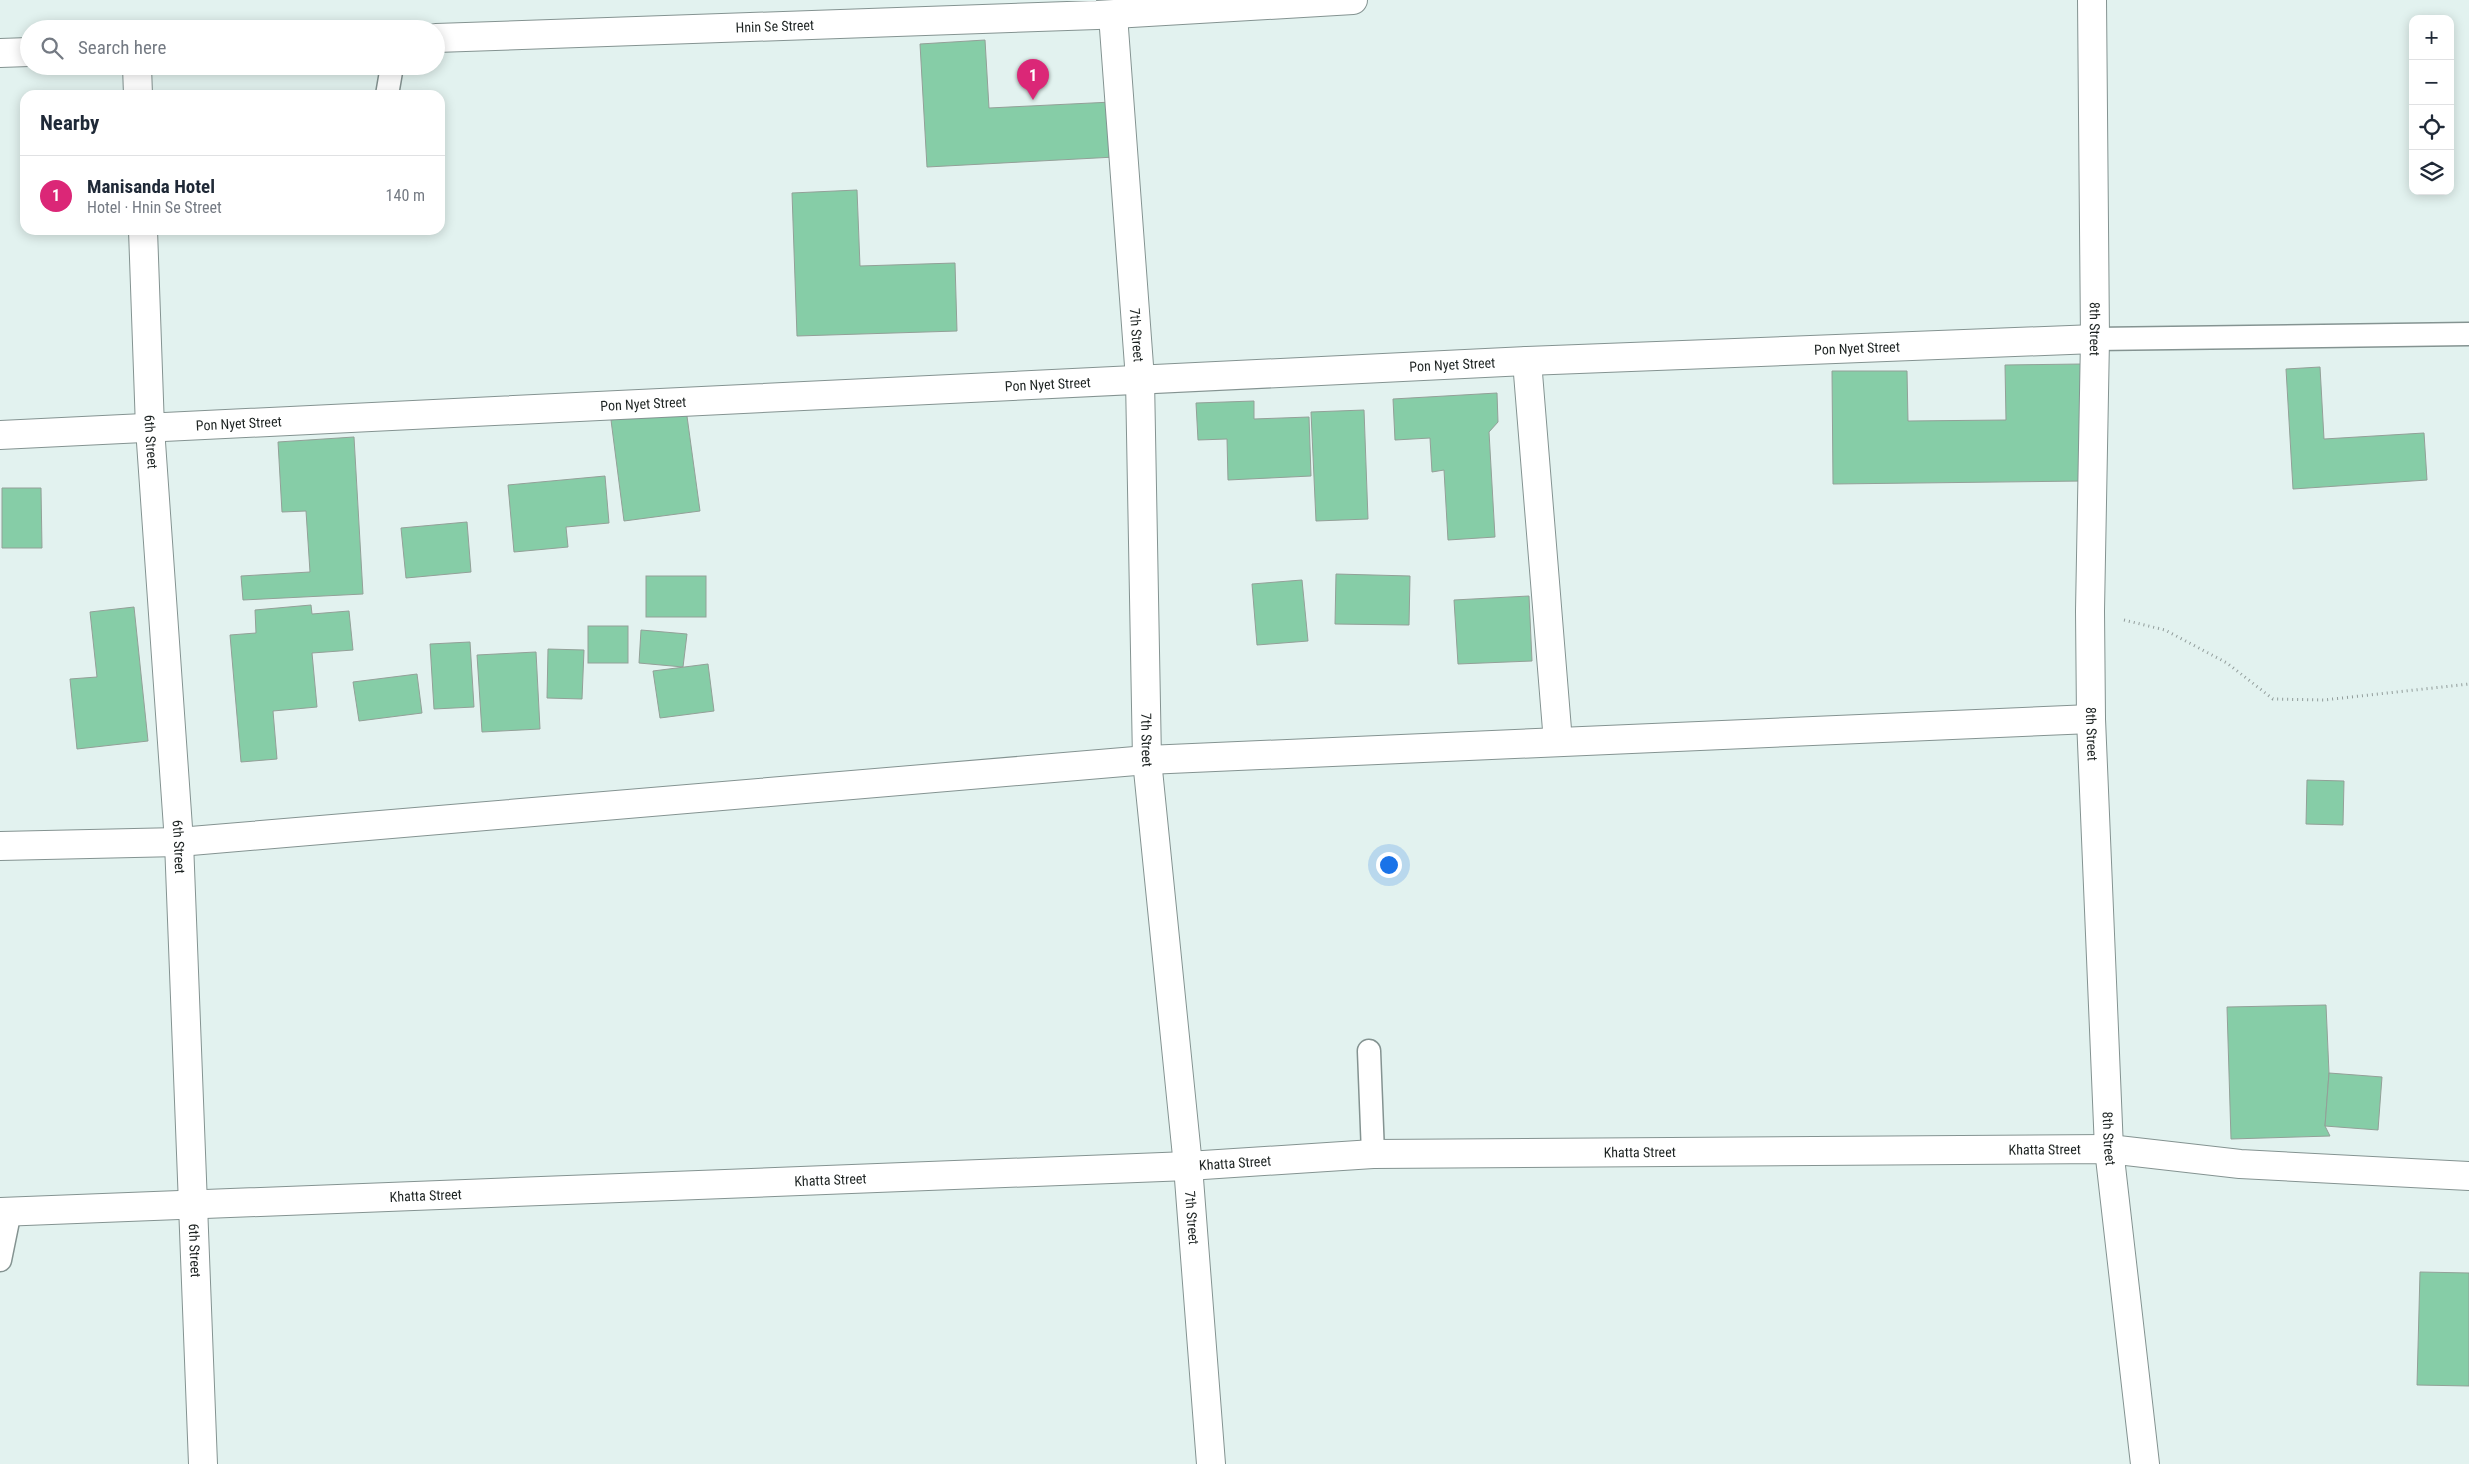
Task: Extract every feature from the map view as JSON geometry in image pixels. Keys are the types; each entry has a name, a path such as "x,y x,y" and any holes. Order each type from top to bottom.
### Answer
{"street":[{"name":"Hnin Se Street","path":"445,38 1076,8 1113,15 1353,0"},
{"name":"8th Street","path":"2092,0 2095,339 2090,611 2091,719 2109,1149 2145,1464"},
{"name":"7th Street","path":"1113,15 1140,379 1148,760 1188,1166 1211,1464"},
{"path":"0,53 20,52"},
{"path":"137,75 138,90"},
{"name":"6th Street","path":"143,235 150,428 179,842 203,1464"},
{"name":"Pon Nyet Street","path":"0,435 1527,361 2095,339"},
{"path":"1527,361 1558,742"},
{"path":"0,846 179,842 1148,760 2091,719"},
{"name":"Khatta Street","path":"5,1212 193,1203 1188,1166 1374,1154 2109,1149 2240,1164 2469,1176"}],"lane":[{"path":"388,90 390,75"},
{"path":"2095,339 2469,334"},
{"path":"1369,1051 1374,1154"},
{"path":"0,1260 5,1212"}],"path":[{"path":"2090,611 2165,630 2228,663 2273,699 2324,700 2469,684"}],"building":[{"path":"985,40 989,108 1112,102 1115,157 927,167 920,44"},
{"path":"857,190 860,266 955,263 957,331 797,336 792,193"},
{"path":"2082,364 2084,481 1833,484 1832,371 1907,371 1908,421 2006,420 2005,365"},
{"path":"2320,367 2324,439 2424,433 2427,480 2293,489 2286,369"},
{"path":"1497,393 1498,422 1489,432 1495,537 1448,540 1444,470 1432,472 1430,438 1395,440 1393,399"},
{"path":"1254,401 1254,419 1309,417 1311,476 1228,480 1227,439 1198,440 1196,403"},
{"path":"686,409 700,511 624,521 611,420"},
{"path":"1364,410 1368,519 1316,521 1311,412"},
{"path":"354,437 363,594 243,600 241,576 310,572 306,511 282,512 278,442"},
{"path":"605,476 609,523 566,527 568,547 514,552 508,485"},
{"path":"2,488 41,488 42,548 2,548"},
{"path":"467,522 471,572 406,578 401,528"},
{"path":"1336,574 1410,576 1409,625 1335,624"},
{"path":"646,576 706,576 706,617 646,617"},
{"path":"1302,580 1308,641 1257,645 1252,584"},
{"path":"1529,596 1532,661 1458,664 1454,600"},
{"path":"311,605 312,614 349,611 353,650 312,653 317,707 273,711 277,759 241,762 230,635 256,633 255,610"},
{"path":"134,607 148,741 77,749 70,679 97,677 90,612"},
{"path":"588,626 628,626 628,663 588,663"},
{"path":"641,630 687,634 683,667 639,663"},
{"path":"470,642 474,707 434,709 430,644"},
{"path":"548,649 584,650 582,699 547,698"},
{"path":"536,652 540,729 482,732 477,655"},
{"path":"708,664 714,711 660,718 653,671"},
{"path":"417,674 422,713 359,721 353,682"},
{"path":"2307,780 2344,781 2343,825 2306,824"},
{"path":"2326,1005 2329,1073 2325,1126 2330,1136 2231,1139 2227,1007"},
{"path":"2329,1073 2382,1077 2378,1130 2325,1126"},
{"path":"2420,1272 2469,1273 2469,1386 2417,1385"}],"place":[{"name":"Manisanda Hotel","path":"1033,100"}]}
